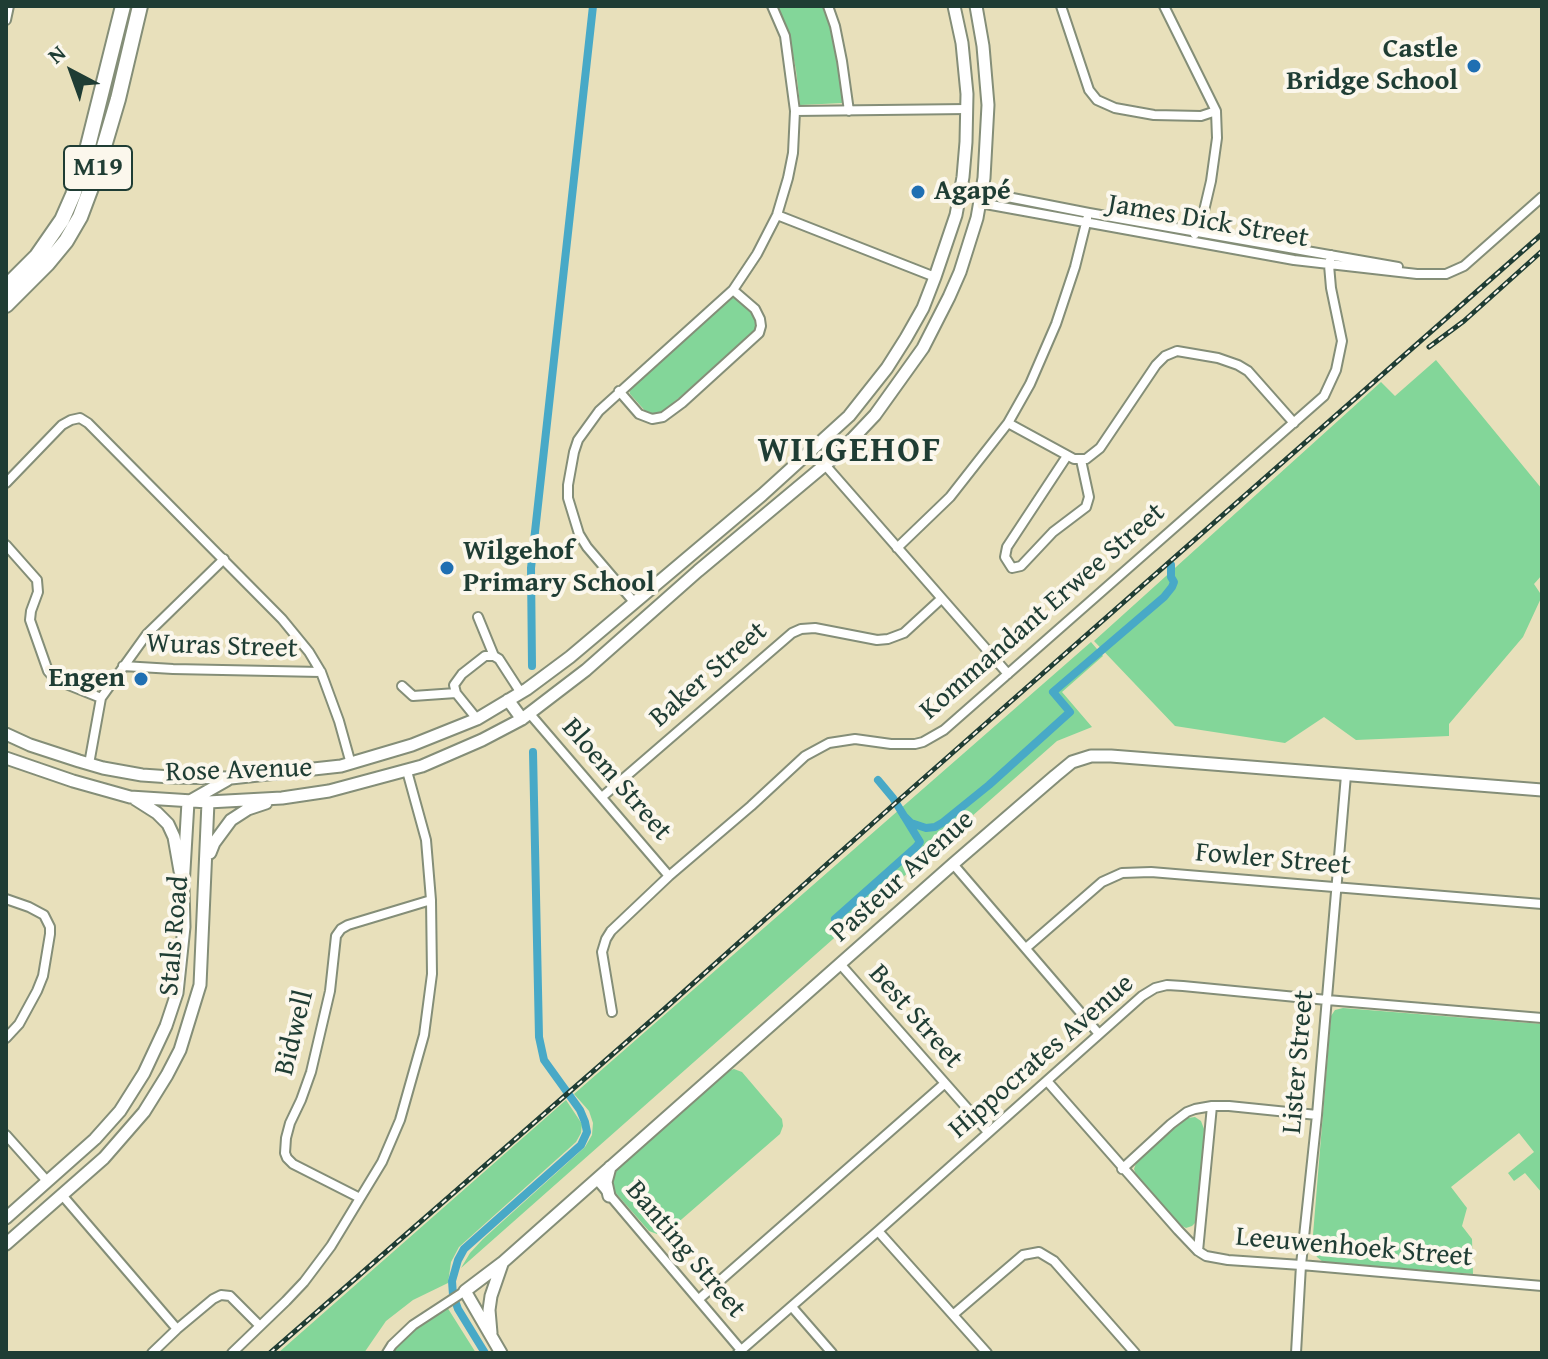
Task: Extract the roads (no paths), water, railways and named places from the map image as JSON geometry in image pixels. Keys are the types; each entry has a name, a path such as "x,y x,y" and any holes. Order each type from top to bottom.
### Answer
{"highway":[{"name":"M19","path":"91,164 106,76 123,6"},
{"name":"M19","path":"6,305 42,260 91,164 123,78 140,6"},
{"path":"106,76 123,78"},
{"name":"M19","path":"6,287 42,260"}],"street":[{"path":"6,20 9,6"},
{"path":"634,602 579,534 568,498 570,467 578,440 599,411 733,290 757,254 777,215 793,153 795,111 785,36 772,6"},
{"path":"828,6 842,61 849,111"},
{"name":"Rose Avenue","path":"6,734 89,764 142,775 231,778 346,765 412,745 477,719 524,691 570,657 824,439 862,401 887,368 923,308 956,215 963,177 967,94 962,43 954,6"},
{"name":"Rose Avenue","path":"6,758 130,797 188,802 205,798 282,798 329,791 422,766 531,713 821,470 858,435 897,387 923,348 960,272 981,198 988,122 983,46 976,6"},
{"path":"1061,6 1084,78 1097,100 1115,108 1154,115 1201,116 1216,111"},
{"path":"1164,6 1216,111 1217,138 1211,181 1198,231 1189,241"},
{"path":"967,94 987,95"},
{"path":"795,111 967,115 988,122"},
{"path":"963,177 984,178"},
{"name":"James Dick Street","path":"981,198 1198,231 1330,260 1417,274 1446,274 1464,266 1542,197"},
{"name":"James Dick Street","path":"981,198 1085,223 1294,260 1330,260"},
{"path":"897,548 950,497 1008,423 1030,384 1056,324 1089,213"},
{"path":"777,215 937,272 960,272"},
{"path":"956,215 977,218"},
{"name":"Kommandant Erwee Street","path":"612,1012 602,952 606,939 669,876 805,756 829,743 855,739 915,744 944,730 1324,396 1341,353 1342,334 1331,288 1330,260"},
{"path":"619,391 639,414 652,419 670,413 693,394 759,333 760,319 755,309 733,290"},
{"path":"930,290 949,297"},
{"path":"1008,423 1074,459 1091,456 1100,448 1156,365 1165,356 1177,351 1218,358 1248,371 1294,423"},
{"path":"6,483 62,425 80,418 88,423 282,619 309,652 321,672 339,721 348,786"},
{"path":"824,439 838,454"},
{"path":"1067,456 1007,547 1005,557 1012,568 1021,566 1053,532 1086,507 1089,497 1081,460"},
{"path":"803,459 821,470 897,548 1008,674"},
{"path":"6,545 37,580 38,592 30,620 48,671 56,680 101,698"},
{"path":"89,764 101,698 147,634 224,559"},
{"path":"644,594 656,608"},
{"name":"Baker Street","path":"602,797 792,633 815,628 877,640 888,639 904,633 941,599"},
{"path":"622,612 635,627"},
{"path":"478,617 494,656"},
{"path":"477,719 456,693 454,685 462,674 485,656 499,659 524,691 531,713"},
{"name":"Wuras Street","path":"123,666 321,672"},
{"path":"402,686 413,696 456,693"},
{"path":"508,700 531,713"},
{"name":"Bloem Street","path":"531,713 669,876"},
{"path":"412,745 419,754 422,766"},
{"path":"232,1353 304,1282 331,1246 382,1162 400,1120 424,1035 432,974 426,840 403,772 390,752"},
{"name":"Pasteur Avenue","path":"463,1292 502,1263 1064,768 1083,758 1111,756 1542,790"},
{"path":"366,759 374,780"},
{"name":"Lister Street","path":"1296,1353 1301,1265 1346,775"},
{"path":"171,777 205,798 231,778"},
{"path":"130,797 157,813 168,824 174,837 183,887"},
{"name":"Stals Road","path":"6,1244 104,1158 144,1112 180,1050 200,985 205,798"},
{"path":"205,863 214,843 231,820 248,809 282,798"},
{"name":"Stals Road","path":"6,1218 95,1139 120,1111 160,1042 177,993 184,927 188,802"},
{"path":"953,864 1099,1034"},
{"name":"Fowler Street","path":"1026,948 1102,882 1122,873 1151,872 1542,904"},
{"path":"6,899 44,915 50,934 43,976 37,991 19,1024 6,1038"},
{"name":"Bidwell","path":"360,1198 293,1164 285,1153 286,1138 311,1072 321,1033 330,991 336,936 348,925 431,900"},
{"name":"Best Street","path":"841,965 988,1132"},
{"name":"Hippocrates Avenue","path":"739,1352 1142,996 1155,988 1167,985 1542,1018"},
{"path":"160,1042 180,1050"},
{"name":"Leeuwenhoek Street","path":"1047,1081 1198,1251 1217,1259 1542,1286"},
{"path":"699,1299 944,1084"},
{"path":"1198,1251 1212,1106"},
{"path":"1122,1169 1181,1116 1195,1109 1212,1106 1317,1115"},
{"path":"6,1135 43,1185 62,1195 177,1329"},
{"path":"609,1196 606,1182 610,1166"},
{"path":"57,1173 62,1195"},
{"name":"Banting Street","path":"596,1179 699,1299 739,1352"},
{"path":"878,1231 987,1353"},
{"path":"954,1314 1023,1255 1039,1252 1054,1261 1135,1353"},
{"path":"492,1338 489,1310 502,1263"},
{"path":"387,1353 413,1325 463,1292 501,1353"},
{"path":"152,1353 213,1299 225,1294 260,1326"},
{"path":"792,1307 832,1353"}],"waterway":[{"path":"532,666 531,568 593,6"},
{"path":"904,816 911,823 926,828 942,823 1070,712 1053,692 1164,597 1174,582 1171,565"},
{"path":"485,1353 453,1295 452,1281 458,1260 464,1249 581,1145 587,1132 580,1110 544,1060 539,1037 533,752"},
{"path":"835,919 920,842 878,780"}],"railway":[{"path":"270,1353 1542,234"},
{"path":"1429,347 1464,321 1542,251"}],"place":[{"name":"Castle Bridge School","path":"1474,66"},
{"name":"Agapé","path":"918,192"},
{"name":"Wilgehof Primary School","path":"447,568"},
{"name":"Engen","path":"141,679"}],"district":[{"name":"WILGEHOF","path":"850,452"}]}
